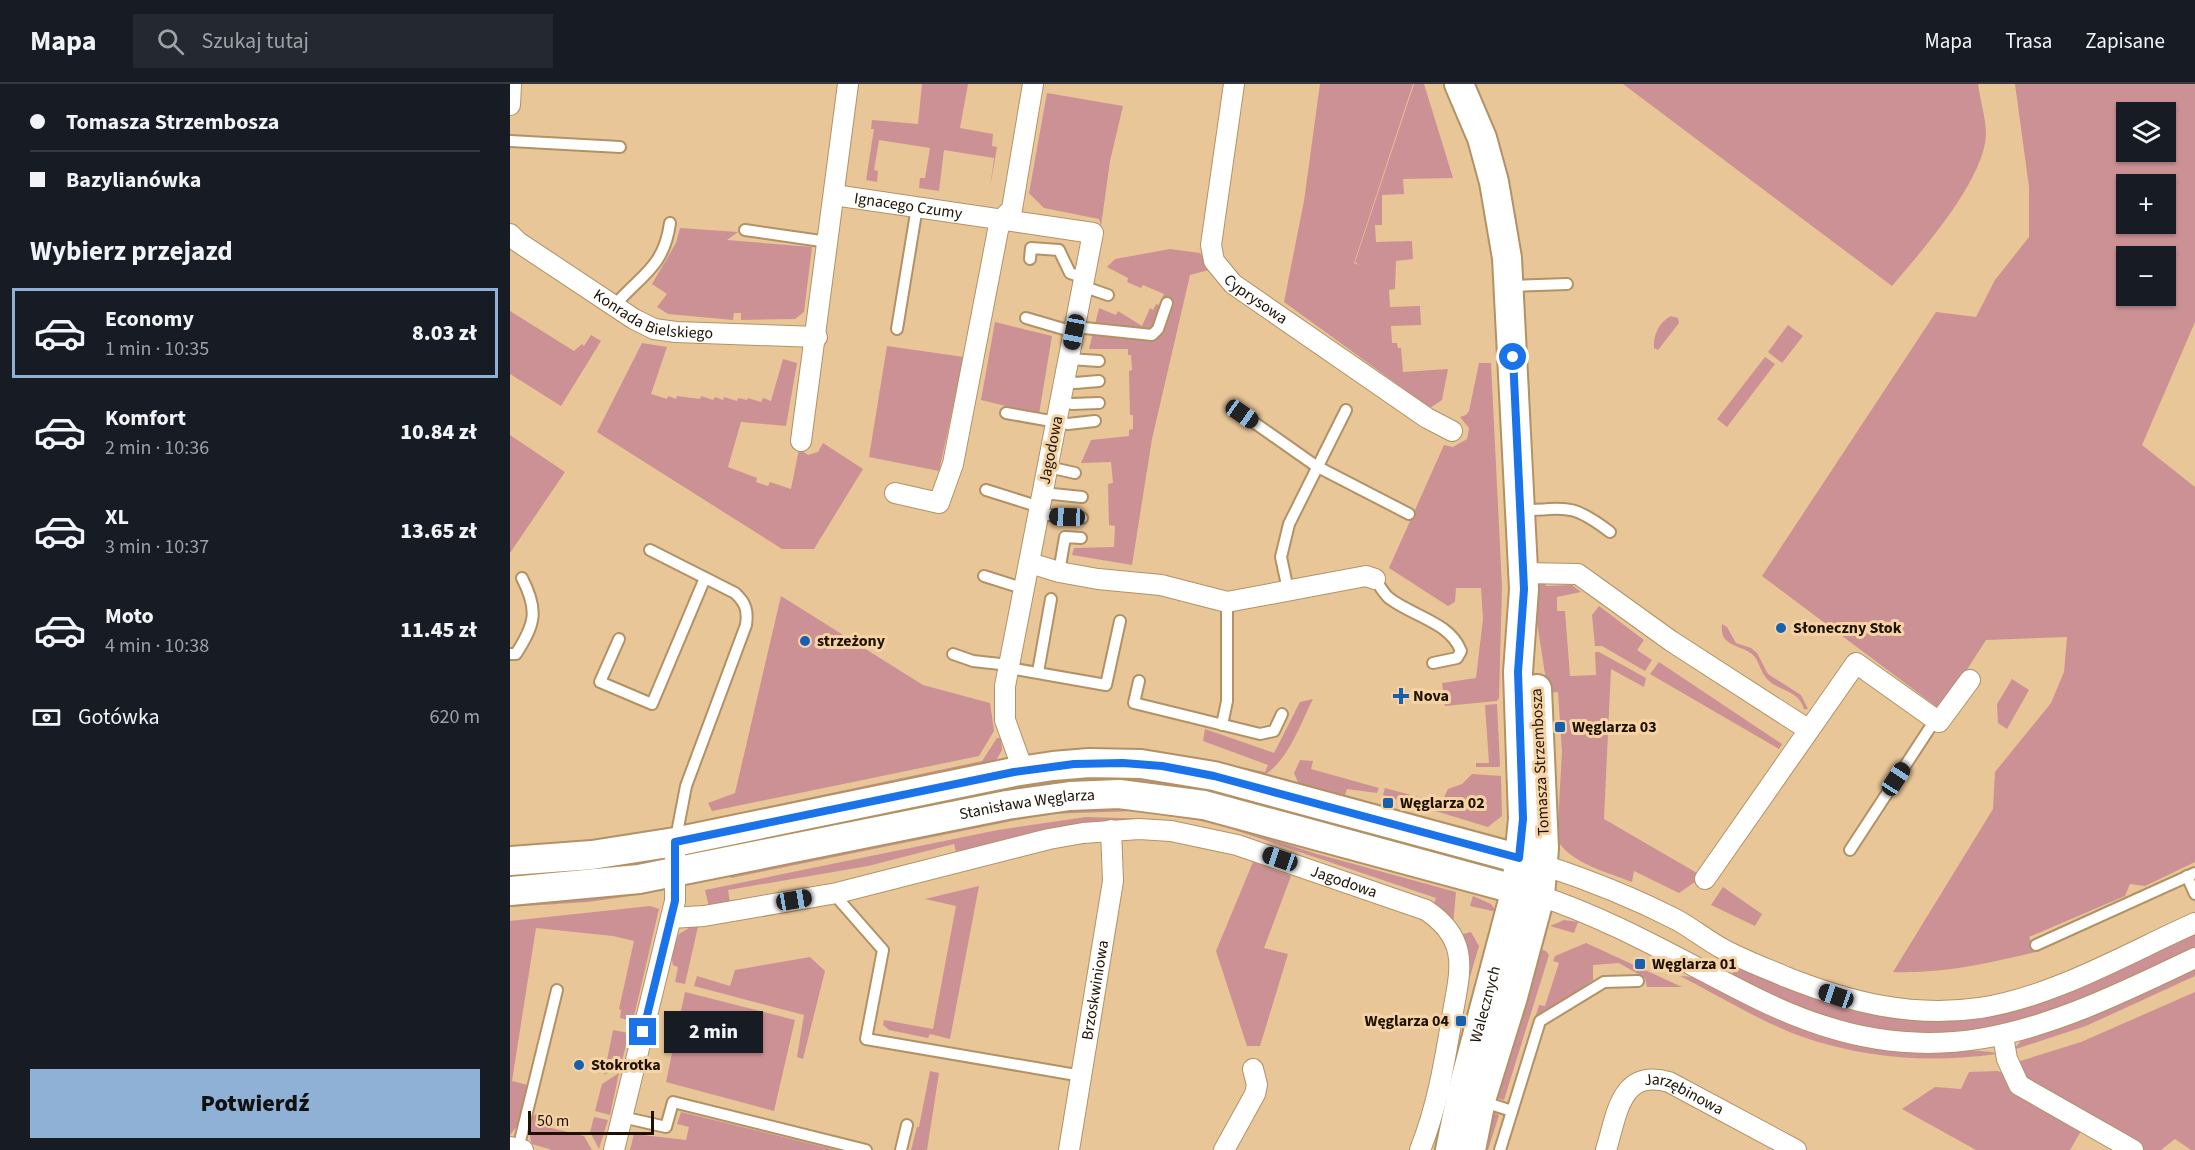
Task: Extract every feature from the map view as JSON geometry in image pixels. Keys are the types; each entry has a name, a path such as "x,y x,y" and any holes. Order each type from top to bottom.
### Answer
{"street":[{"path":"510,105 511,84"},
{"name":"Ignacego Czumy","path":"848,84 834,195 1092,233"},
{"path":"895,493 939,503 953,464 1002,219 1012,209 1033,84"},
{"name":"Cyprysowa","path":"1234,84 1211,245 1214,261 1233,284 1427,418 1452,431"},
{"name":"Tomasza Strzembosza","path":"1459,84 1479,131 1494,182 1503,224 1509,286 1523,581 1538,699 1531,861"},
{"path":"801,441 817,337 834,195"},
{"name":"Jagodowa","path":"1023,770 1008,730 1004,709 1009,666 1092,233"},
{"name":"Konrada Bielskiego","path":"510,234 518,242 614,306 654,328 676,332 817,337"},
{"path":"1030,563 1059,572 1161,585 1227,602 1366,576 1375,579"},
{"path":"1523,581 1578,574 1671,641 1809,730"},
{"path":"1705,879 1856,663 1939,723 1970,680"},
{"name":"Stanisława Węglarza","path":"510,861 592,855 675,842 1023,770 1089,763 1141,764 1267,784 1531,861"},
{"name":"Stanisława Węglarza","path":"510,891 562,888 676,873 1026,802 1070,796 1119,794 1204,805 1528,893"},
{"name":"Jagodowa","path":"671,918 713,915 837,893 1049,839 1111,830 1171,831 1237,844 1426,910 1439,919 1451,935"},
{"name":"Brzoskwiniowa","path":"1069,1150 1113,881 1114,853 1111,830"},
{"path":"614,1150 675,901 675,842"},
{"path":"1531,861 1647,906 1679,921 1724,950 1774,972 1851,1001 1895,1010 1960,1010 2011,1001 2094,969 2195,922"},
{"name":"Walecznych","path":"1471,1150 1480,1100 1528,893 1531,861"},
{"path":"1528,893 1602,921 1799,1018 1839,1031 1879,1039 1924,1044 1955,1043 2003,1036 2035,1028 2098,1003 2195,958"},
{"name":"Walecznych","path":"1450,1150 1461,1096 1528,893"},
{"name":"Walecznych","path":"1420,1150 1440,1090 1458,983 1458,954 1451,935"},
{"path":"2003,1036 2007,1059 2019,1085 2133,1150"},
{"path":"1224,1150 1255,1094 1257,1085 1253,1069"},
{"name":"Jarzębinowa","path":"1606,1150 1627,1090 1636,1083 1659,1079 1683,1089 1796,1150"}],"lane":[{"path":"510,141 620,147"},
{"path":"897,328 917,207"},
{"path":"614,306 640,278 654,268 668,243 670,223"},
{"path":"745,230 828,242"},
{"path":"1030,259 1032,248 1059,250 1070,273 1108,295"},
{"path":"1509,286 1567,284"},
{"path":"1026,318 1075,329 1152,335 1158,329 1167,303"},
{"path":"1069,359 1098,361"},
{"path":"1065,380 1099,381"},
{"path":"1061,400 1071,404 1099,403"},
{"path":"1288,590 1281,557 1289,524 1346,410"},
{"path":"1006,413 1068,424 1095,421"},
{"path":"1242,414 1316,466 1409,514"},
{"path":"1048,467 1075,473"},
{"path":"986,490 1041,504 1082,518"},
{"path":"1041,504 1082,497"},
{"path":"1520,511 1571,508 1585,513 1610,532"},
{"path":"1059,572 1065,537 1081,538"},
{"path":"650,550 735,593 746,606 748,614 746,625 686,786 675,842"},
{"path":"984,576 1025,589"},
{"path":"510,654 516,654 532,630 532,597 522,578"},
{"path":"619,639 600,682 652,704 705,578"},
{"path":"1375,579 1388,597 1432,622 1458,642 1461,651 1457,658 1433,663"},
{"path":"1038,672 1051,599"},
{"path":"1222,725 1227,701 1227,602"},
{"path":"953,654 973,661 1106,685 1120,621"},
{"path":"1139,681 1134,703 1260,734 1274,731 1282,714"},
{"path":"1850,850 1935,720"},
{"path":"2036,945 2191,874 2195,894"},
{"path":"837,893 840,901 883,950 866,1039 1082,1076"},
{"path":"1500,1150 1540,1021 1604,982 1638,981"},
{"path":"517,1148 557,990"},
{"path":"1480,1100 1512,1111"},
{"path":"622,1117 666,1127 673,1102 866,1150"},
{"path":"901,1150 907,1125"}],"shaded area":[{"path":"922,84 968,84 960,128 993,134 992,146 997,147 990,188 994,158 944,150 939,191 919,188 920,178 925,178 930,148 879,140 874,170 878,171 877,182 866,180 874,129 871,129 872,120 918,124"},
{"path":"1320,84 1413,84 1354,263 1359,265 1355,262 1414,84 1424,84 1453,178 1403,179 1404,194 1382,195 1382,225 1375,225 1376,242 1412,241 1413,259 1396,261 1395,289 1389,290 1390,307 1420,306 1421,325 1391,326 1392,343 1397,343 1398,348 1401,348 1403,372 1448,369 1442,400 1430,408 1284,302 1304,201"},
{"path":"1623,84 1978,84 1986,134 1983,152 1975,173 1963,194 1934,236 1892,286"},
{"path":"2015,84 2195,84 2195,322 2142,445 2195,487 2195,862 2145,886 2130,884 2125,896 2029,937 2036,952 1983,964 1929,971 1893,972 1993,809 1995,772 2051,703 2064,672 2067,637 1986,640 1941,710 1762,576 1936,312 1976,317 1995,280 2029,237 2029,187"},
{"path":"1047,93 1123,106 1110,161 1101,226 1099,219 1044,208 1029,193"},
{"path":"680,228 738,232 727,240 812,247 804,312 795,319 741,320 741,313 734,313 733,320 668,314 657,307 667,294 652,284 676,243"},
{"path":"1170,249 1200,253 1213,269 1190,275 1152,439 1132,565 1072,555 1074,548 1114,547 1115,526 1109,525 1108,484 1113,483 1111,462 1081,463 1091,440 1129,436 1129,430 1133,429 1133,415 1130,415 1129,371 1132,370 1131,355 1128,355 1128,349 1089,349 1099,308 1116,315 1118,311 1142,326 1150,308 1153,310 1156,304 1159,305 1164,294 1143,285 1141,288 1127,282 1128,278 1107,267 1115,259"},
{"path":"510,311 574,351 582,344 584,346 591,335 601,341 561,406 510,374"},
{"path":"1671,316 1678,318 1679,323 1658,350 1654,348 1656,334 1660,325"},
{"path":"995,322 1052,336 1039,414 981,400"},
{"path":"1788,325 1803,336 1782,363 1768,352"},
{"path":"642,343 667,347 651,394 667,399 668,396 676,399 677,396 700,399 701,396 713,400 715,397 723,400 724,397 737,401 738,398 747,400 748,398 761,402 763,398 771,401 783,359 797,363 786,426 741,422 728,467 757,478 756,482 768,486 770,482 791,489 799,449 808,455 818,452 823,443 863,469 814,549 782,549 597,432"},
{"path":"887,346 964,357 939,471 869,457"},
{"path":"1765,357 1775,364 1727,427 1717,419"},
{"path":"1479,363 1491,363 1502,587 1499,698 1497,701 1445,706 1442,683 1476,678 1483,619 1481,588 1456,588 1455,602 1448,606 1389,568 1444,445 1453,447 1467,439 1469,428 1460,417 1469,411"},
{"path":"510,435 565,472 510,553"},
{"path":"1544,580 1546,586 1572,585 1581,592 1557,597 1557,611 1565,611 1570,676 1596,675 1595,652 1599,652 1646,678 1644,687 1611,669 1604,819 1697,873 1695,882 1679,893 1634,871 1632,882 1591,866 1572,855 1557,840 1562,752 1558,692 1548,693 1533,597 1535,589"},
{"path":"781,596 923,685 990,703 994,731 979,756 712,811 708,803 735,793"},
{"path":"1599,606 1644,640 1637,650 1652,660 1645,671 1602,646 1595,646 1592,615"},
{"path":"1722,624 1727,627 1736,643 1751,648 1757,653 1768,674 1801,695 1808,709 1804,709 1802,703 1794,695 1769,681 1752,654 1727,641 1722,631"},
{"path":"1659,662 1782,744 1779,749 1650,674"},
{"path":"2012,679 2029,690 2007,729 1998,723 1997,704"},
{"path":"1313,699 1284,755 1268,772 1258,778 1170,753 1265,772 1268,765 1203,741 1205,729 1274,753 1300,702"},
{"path":"1497,704 1500,765 1499,767 1476,767 1476,763 1489,763 1485,705"},
{"path":"997,738 1001,738 1002,750 994,764 720,823 719,817 982,761"},
{"path":"1300,760 1313,761 1311,769 1379,788 1377,793 1347,789 1344,798 1300,787 1294,773"},
{"path":"1083,774 1181,780 1312,817 1241,806 1176,790 881,818 943,798"},
{"path":"1472,774 1501,776 1502,816 1488,827 1383,795 1385,788 1441,803 1448,789 1462,784"},
{"path":"1108,805 1193,814 1317,854 1456,892 1453,926 1433,906 1436,898 1214,823 1136,811 1047,814 731,878 730,873 999,817"},
{"path":"1086,817 1156,819 1197,830 957,856 954,844 868,866 728,890 730,903 709,907 705,890 998,830"},
{"path":"1253,862 1291,876 1264,948 1288,954 1260,1046 1247,1046 1216,951"},
{"path":"979,886 950,1039 930,1034 928,1038 889,1030 883,1025 884,1020 933,1029 956,906 925,899"},
{"path":"1723,887 1762,914 1755,926 1711,905"},
{"path":"647,890 651,893 588,902 510,907 510,902"},
{"path":"1473,896 1491,904 1497,912 1470,906"},
{"path":"650,906 659,909 633,1021 620,1018 621,1010 619,1009 634,941 613,936 536,928 512,1081 528,1085 517,1126 510,1135 510,921"},
{"path":"1564,920 1578,922 1574,933 1550,926"},
{"path":"699,922 685,984 675,982 678,967 673,965 670,949 679,934"},
{"path":"1471,932 1479,946 1464,997 1459,935"},
{"path":"2195,932 2195,947 2102,990 2058,1009 2014,1023 1969,1032 1922,1034 1873,1029 1786,1003 1753,988 1733,975 1733,967 1847,1010 1907,1019 1963,1018"},
{"path":"1586,943 1682,987 1647,987 1645,978 1619,963 1593,965 1593,980 1534,1021 1539,1005 1545,1006 1559,963 1553,961 1555,956"},
{"path":"1539,949 1546,951 1549,955 1504,1100 1496,1098"},
{"path":"810,957 825,971 803,1059 797,1057 804,1015 694,986 697,976 730,986 735,970"},
{"path":"2195,969 2195,976 2086,1026 2013,1050 2021,1041 2075,1023"},
{"path":"1680,976 1696,977 1769,1014 1844,1041 1897,1051 1967,1051 1997,1054 1923,1058 1851,1050 1803,1037 1772,1024"},
{"path":"685,992 795,1020 774,1111 666,1082"},
{"path":"2195,992 2195,1150 2191,1150 2175,1139 2161,1150 2115,1150 2081,1131 2070,1150 1976,1150 1902,1109 1935,1087 1961,1089 1969,1072 1997,1071 2023,1078 2014,1063 2081,1042"},
{"path":"613,1030 629,1033 621,1065 604,1075"},
{"path":"930,1071 939,1073 927,1150 911,1150 917,1127 919,1127"},
{"path":"619,1073 610,1115 595,1111 602,1084"},
{"path":"681,1112 836,1150 630,1150 634,1134 686,1140 689,1127 677,1124"},
{"path":"1492,1112 1499,1115 1488,1150 1476,1150"},
{"path":"537,1113 535,1124 584,1136 592,1150 552,1150 532,1144 530,1119"},
{"path":"594,1117 608,1120 599,1149 590,1132"}],"place":[{"name":"Słoneczny Stok","path":"1781,628"},
{"name":"strzeżony","path":"805,641"},
{"name":"Nova","path":"1401,696"},
{"name":"Węglarza 03","path":"1560,727"},
{"name":"Węglarza 02","path":"1388,803"},
{"name":"Węglarza 01","path":"1640,964"},
{"name":"Węglarza 04","path":"1461,1021"},
{"name":"Stokrotka","path":"579,1065"}],"route":[{"path":"643,1032 675,901 675,842 1014,772 1089,763 1162,766 1260,787 1519,858 1523,819 1518,672 1524,589 1513,357"}]}
